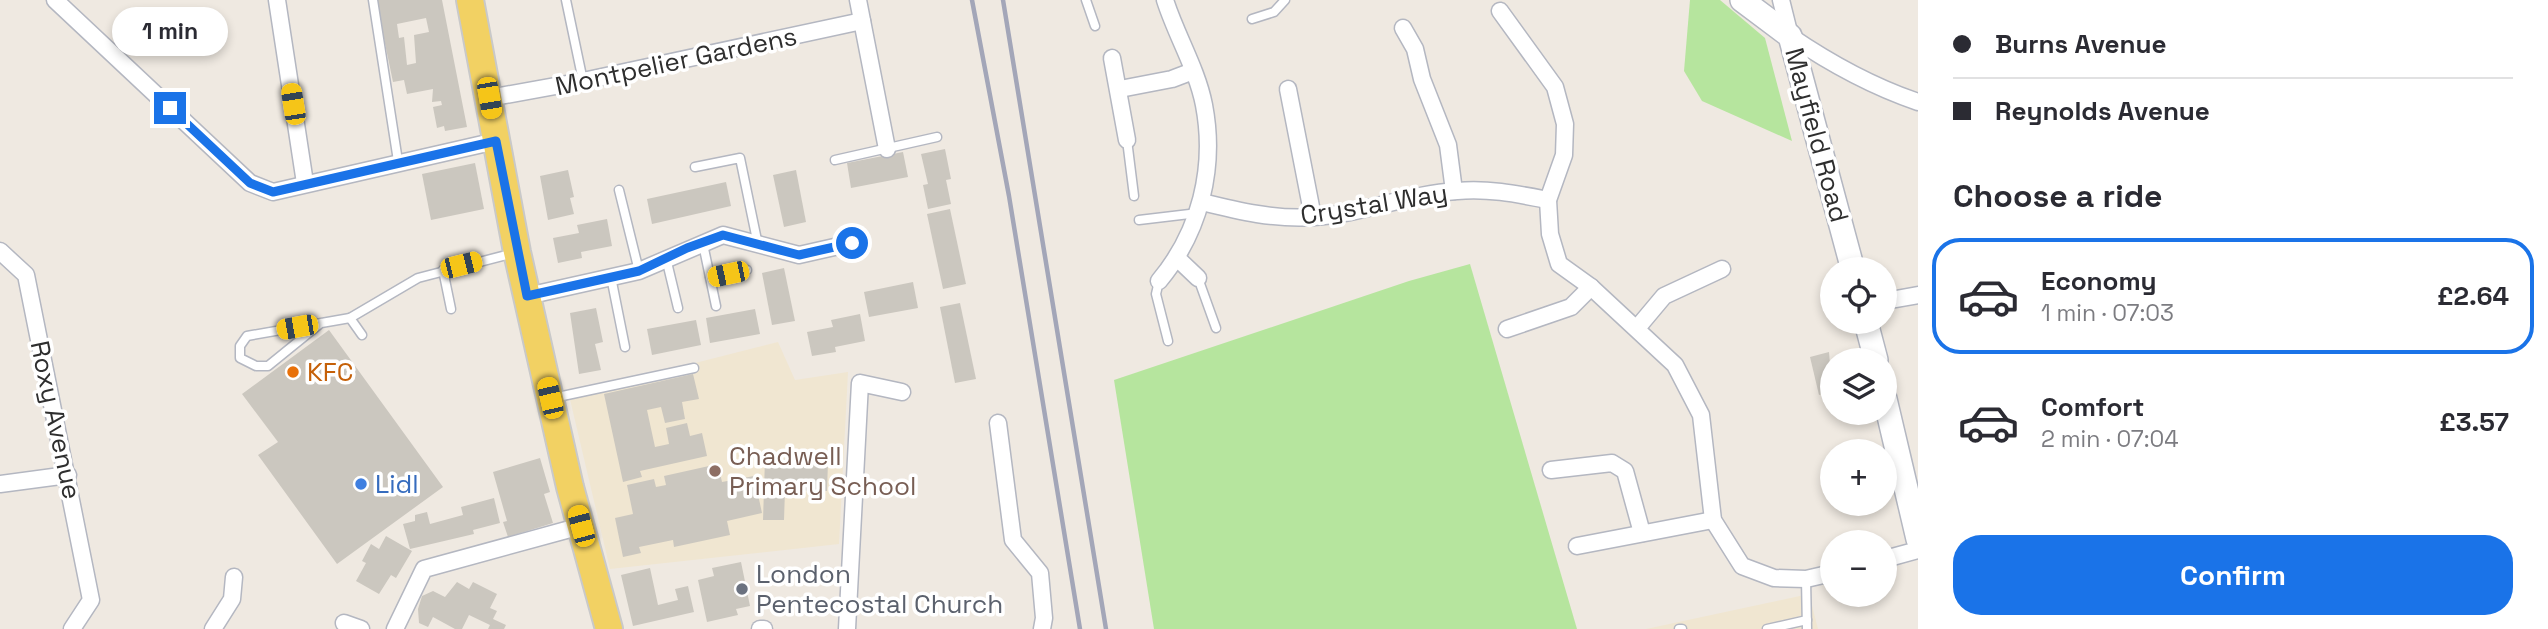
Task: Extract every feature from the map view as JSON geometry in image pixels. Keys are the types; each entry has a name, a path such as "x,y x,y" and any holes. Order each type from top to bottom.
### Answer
{"main road":[{"path":"470,0 517,252 581,526 609,629"}],"street":[{"path":"55,0 250,183 273,192 398,161 496,141"},
{"path":"277,0 305,183"},
{"path":"858,0 887,149"},
{"path":"1160,281 1178,259 1200,207 1208,141 1204,104 1165,0"},
{"path":"1742,0 1832,65 1879,89 1918,102"},
{"name":"Mayfield Road","path":"1780,0 1850,257"},
{"path":"1500,11 1555,87 1565,124 1564,155 1548,200 1550,234 1559,264 1591,286 1638,327 1675,365 1701,415 1713,520 1742,566 1774,578 1806,579 1820,575"},
{"name":"Montpelier Gardens","path":"489,98 583,81 862,21"},
{"path":"1403,28 1415,49 1422,79 1448,145 1454,191"},
{"path":"1112,58 1120,89 1127,140"},
{"path":"1120,89 1172,79 1193,71"},
{"path":"1288,89 1313,217"},
{"name":"Crystal Way","path":"1200,207 1313,217 1454,191 1506,191 1548,200"},
{"path":"527,296 639,271 723,235 799,255 852,243"},
{"name":"Roxy Avenue","path":"0,251 26,275 68,475 91,600 72,629"},
{"path":"1178,259 1198,278"},
{"path":"1638,327 1664,296 1722,269"},
{"path":"1507,329 1571,307 1591,286"},
{"path":"1897,299 1918,295"},
{"path":"847,629 860,383 902,391"},
{"path":"998,423 1013,540 1040,573 1044,618 1042,629"},
{"path":"1891,425 1918,539"},
{"path":"1551,470 1612,463 1625,471 1642,533"},
{"path":"0,484 68,475"},
{"path":"1577,545 1713,520"},
{"path":"395,629 424,569 581,526"},
{"path":"1897,556 1918,551"},
{"path":"214,629 232,598 234,577"},
{"path":"344,623 361,629"}],"lane":[{"path":"373,0 398,161"},
{"path":"566,0 583,81"},
{"path":"1086,0 1096,26"},
{"path":"1252,19 1274,12 1285,0"},
{"path":"835,160 937,137"},
{"path":"1127,140 1133,196"},
{"path":"695,167 740,158 758,245"},
{"path":"619,190 639,271"},
{"path":"1139,220 1200,207"},
{"path":"702,243 716,306"},
{"path":"321,323 268,366 257,366 240,358 240,346 247,336 321,323 351,318 418,278 517,252"},
{"path":"666,258 678,309"},
{"path":"443,270 451,309"},
{"path":"710,278 747,270"},
{"path":"611,277 625,347"},
{"path":"1198,278 1216,328"},
{"path":"1160,281 1156,294 1168,341"},
{"path":"351,318 362,335"},
{"path":"550,398 694,368"},
{"path":"1767,629 1807,625 1806,579"}],"shaded area":[{"name":"Chadwell Primary School","path":"778,342 795,380 848,372 839,544 610,569 569,395"},
{"path":"1809,594 1818,629 1646,629"}],"green space":[{"path":"1690,0 1720,0 1765,38 1792,141 1702,101 1684,71"},
{"path":"1470,264 1577,629 1154,629 1114,380 1409,281"}],"building":[{"path":"376,0 442,0 467,127 445,131 444,126 437,128 433,107 442,105 441,101 432,102 433,89 407,94 404,80 393,82","holes":["426,18 429,32 414,35 416,63 407,65 404,37 399,38 397,24"]},
{"path":"945,149 951,179 946,180 951,204 928,209 923,185 928,184 921,154"},
{"path":"903,152 908,177 851,188 847,163"},
{"path":"475,163 484,209 431,220 422,174"},
{"path":"568,170 574,197 570,198 574,214 548,220 540,176"},
{"path":"796,170 806,222 784,227 773,175"},
{"path":"726,182 731,206 652,224 647,199"},
{"path":"950,209 966,284 943,289 927,214"},
{"path":"607,219 612,246 581,252 582,258 558,263 553,238 579,233 577,225"},
{"path":"784,268 795,321 772,325 762,273"},
{"path":"913,282 918,308 869,317 864,292"},
{"path":"960,303 976,379 955,383 940,307"},
{"path":"596,308 603,342 595,344 601,370 579,374 570,313"},
{"path":"755,309 760,334 710,343 706,318"},
{"path":"860,314 865,341 835,347 836,352 812,356 807,332 833,327 831,320"},
{"path":"696,320 701,345 652,355 647,329"},
{"path":"329,330 443,487 337,564 258,455 278,442 242,394"},
{"path":"1820,354 1819,395 1810,357"},
{"path":"693,374 699,399 682,402 685,419 665,423 661,407 647,410 655,447 669,444 666,428 687,423 690,436 702,433 707,456 640,471 642,477 623,482 604,394"},
{"path":"540,458 550,492 544,494 553,523 508,537 503,522 507,521 493,472"},
{"path":"765,459 828,461 827,491 785,490 784,520 763,520"},
{"path":"718,464 722,482 754,476 762,513 727,521 730,535 674,547 673,540 639,547 641,553 623,557 615,518 633,514 627,485 654,479 656,487 666,485 664,476"},
{"path":"494,498 500,523 473,530 474,534 410,549 403,524 415,521 415,515 427,512 430,524 463,515 461,507"},
{"path":"386,536 412,551 396,578 391,575 379,594 356,581 366,563 362,561 371,544 379,549"},
{"path":"741,562 750,606 736,609 738,615 707,622 698,580 714,576 712,568"},
{"path":"650,568 658,605 678,600 675,589 688,586 694,612 633,626 621,575"},
{"path":"457,582 469,589 473,582 497,594 490,608 497,611 493,619 506,625 504,629 488,629 490,625 469,615 462,629 455,629 433,617 428,627 419,623 418,609 422,596 433,591 445,597"}],"railway":[{"path":"972,0 1009,196 1080,629"},
{"path":"1003,0 1106,629"}],"place":[{"name":"KFC","path":"293,372"},
{"name":"Chadwell Primary School","path":"715,471"},
{"name":"Lidl","path":"361,484"},
{"name":"London Pentecostal Church","path":"742,589"}],"route":[{"path":"170,108 250,183 273,192 398,161 496,141 527,296 639,271 687,248 723,235 799,255 852,243"}]}
